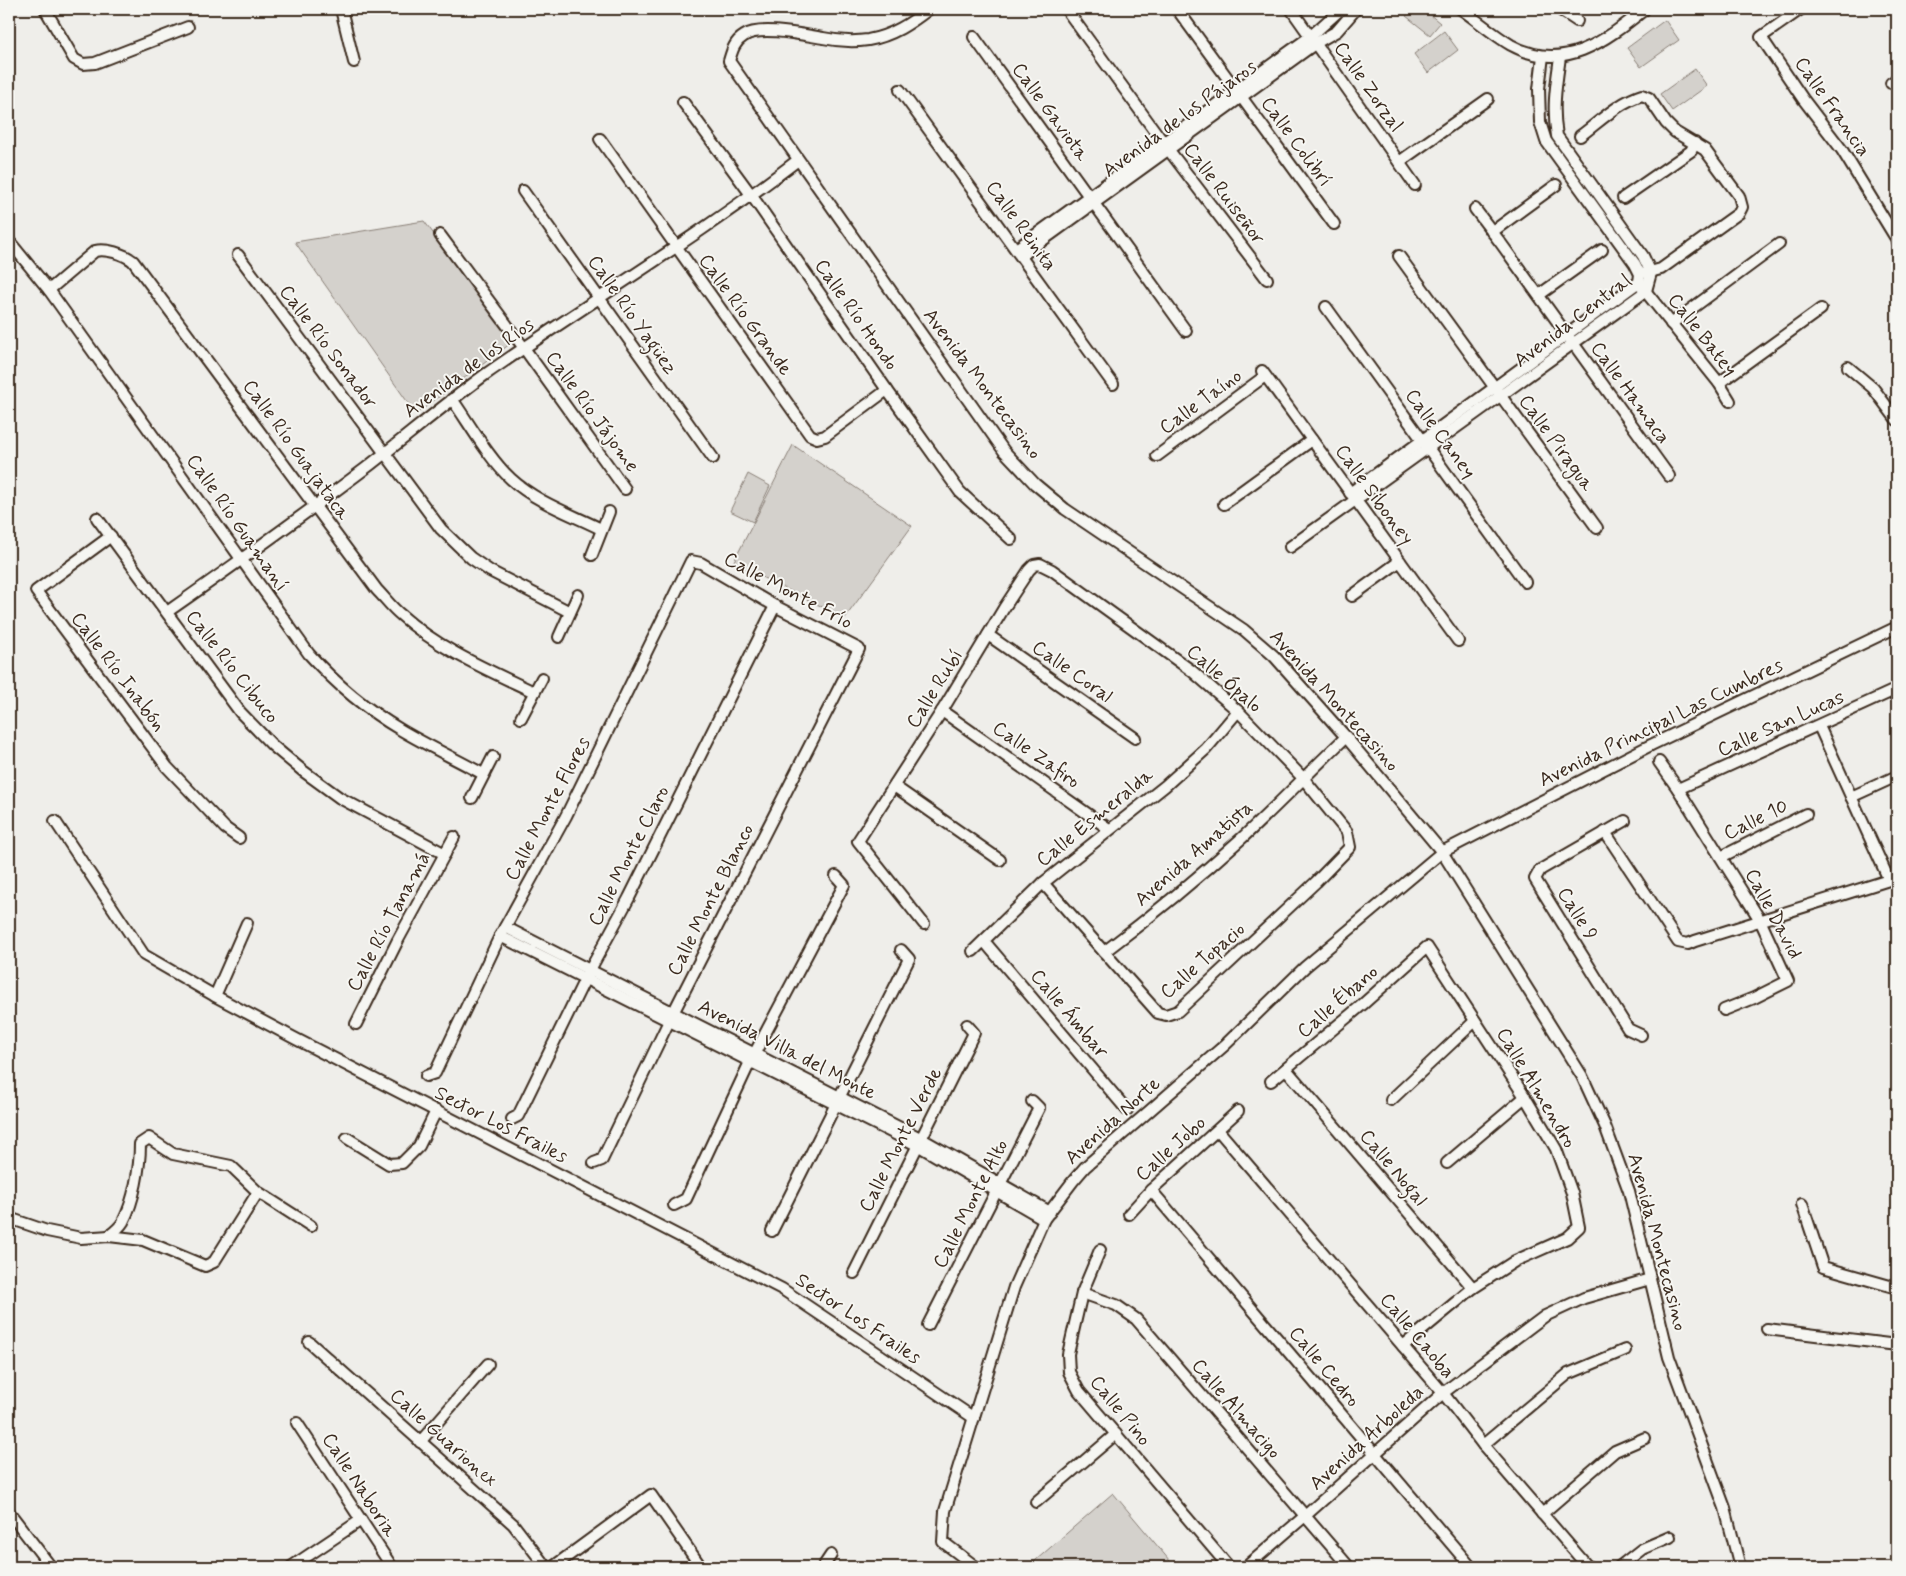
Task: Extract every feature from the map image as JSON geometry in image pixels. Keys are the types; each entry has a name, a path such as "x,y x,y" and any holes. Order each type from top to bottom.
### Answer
{"street":[{"path":"45,9 74,59 84,64 95,63 188,26"},
{"path":"341,9 354,62"},
{"name":"Avenida Montecasino","path":"929,9 889,34 869,40 832,39 795,32 764,31 745,34 733,46 729,61 1004,451 1035,484 1065,509 1244,630 1261,644 1274,656 1346,737 1442,852 1582,1076 1605,1126 1629,1191 1670,1357 1726,1508 1740,1567"},
{"name":"Calle Ruiseñor","path":"1066,9 1166,146 1267,279"},
{"name":"Calle Colibrí","path":"1178,9 1334,224"},
{"name":"Calle Zorzal","path":"1291,9 1415,185"},
{"name":"Avenida de los Pájaros","path":"1018,252 1313,39 1341,9"},
{"name":"Avenida de los Pájaros","path":"1313,39 1337,32 1356,9"},
{"path":"1461,9 1510,45 1523,51 1543,56 1560,57 1588,48 1619,29 1645,9"},
{"path":"1560,9 1577,21"},
{"name":"Calle Francia","path":"1800,9 1761,37 1803,99 1842,150 1897,240"},
{"name":"Calle Gaviota","path":"974,37 1186,330"},
{"name":"Avenida Central","path":"1543,56 1539,89 1540,122 1546,141 1635,264 1639,278 1571,339"},
{"name":"Avenida Central","path":"1290,548 1353,496 1571,339 1646,291 1651,272 1643,256 1557,136 1554,109 1560,57"},
{"name":"Calle Reinita","path":"900,90 1113,384"},
{"path":"1580,136 1623,104 1642,95 1648,98 1675,132 1706,150 1739,196 1742,207 1739,213 1661,269 1639,278"},
{"path":"1399,162 1488,99"},
{"name":"Calle Río Hondo","path":"683,102 752,196 960,492 1011,540"},
{"name":"Calle Río Grande","path":"600,140 810,435 817,438 825,436 887,390"},
{"path":"1623,198 1691,151 1695,143"},
{"name":"Avenida de los Ríos","path":"167,612 316,506 386,453 452,399 524,348 752,196 798,160"},
{"path":"1574,182 1583,174"},
{"path":"1492,232 1556,186"},
{"name":"Calle Río Yagüez","path":"523,192 713,458"},
{"path":"1589,202 1598,195"},
{"name":"Calle Hamaca","path":"1475,210 1539,295 1669,476"},
{"name":"Calle Río Jájome","path":"440,235 625,489"},
{"name":"Calle Río Guamaní","path":"9,240 49,290 297,638 328,674 354,697 400,729 483,774"},
{"path":"1670,324 1780,244"},
{"name":"Calle Río Guajataca","path":"49,290 95,251 101,249 133,260 358,565 377,590 400,615 435,641 468,661 534,692"},
{"path":"1539,295 1602,250"},
{"name":"Calle Río Sonador","path":"238,254 440,529 471,558 506,579 570,612"},
{"name":"Calle Piragua","path":"1400,256 1597,528"},
{"name":"Calle Batey","path":"1639,278 1670,324 1718,383 1730,401"},
{"name":"Calle Caney","path":"1326,307 1525,582"},
{"path":"1718,383 1821,310"},
{"path":"1848,368 1873,388 1897,419"},
{"name":"Calle Siboney","path":"1264,373 1458,641"},
{"name":"Calle Taíno","path":"1157,456 1264,373"},
{"path":"452,399 497,463 510,478 533,496 601,529"},
{"path":"1224,504 1312,440"},
{"path":"592,555 609,512"},
{"name":"Calle Río Cibuco","path":"97,518 240,712 273,746 340,798 445,854"},
{"name":"Calle Río Inabón","path":"111,536 36,591 167,767 225,828 240,838"},
{"name":"Calle Monte Flores","path":"426,1076 435,1072 503,931 566,816 692,561 701,563"},
{"path":"1352,596 1400,561"},
{"name":"Calle Monte Frío","path":"701,563 775,606 859,649"},
{"name":"Calle Rubí","path":"924,924 858,841 942,711 1029,570 1034,565 1040,564 1045,566"},
{"name":"Calle Ópalo","path":"1045,566 1192,671 1238,711 1303,778 1347,832 1350,847"},
{"path":"559,637 578,595"},
{"name":"Calle Monte Claro","path":"512,1119 518,1116 587,974 630,898 775,606"},
{"name":"Avenida Principal Las Cumbres","path":"1442,852 1651,745 1897,627"},
{"name":"Calle Coral","path":"988,636 1135,738"},
{"name":"Calle Monte Blanco","path":"594,1163 602,1160 671,1016 859,649"},
{"path":"521,718 542,678"},
{"name":"Calle San Lucas","path":"1678,789 1897,689"},
{"name":"Calle Zafiro","path":"942,711 1109,830"},
{"name":"Calle Esmeralda","path":"973,952 1043,883 1165,786 1206,749 1238,711"},
{"path":"1625,821 1605,832 1678,942 1688,944 1893,877 1850,797 1819,726"},
{"name":"Avenida Amatista","path":"1104,952 1151,916 1236,844 1346,737"},
{"path":"472,798 493,757"},
{"name":"Calle David","path":"1659,762 1760,920 1788,981 1724,1010"},
{"path":"1850,797 1897,776"},
{"path":"894,786 1000,860"},
{"name":"Calle 10","path":"1721,857 1806,814"},
{"name":"Sector Los Frailes","path":"55,820 144,955 215,996 782,1289 974,1418"},
{"name":"Calle 9","path":"1605,832 1540,870 1535,879 1628,1029 1641,1035"},
{"name":"Calle Río Tanamá","path":"356,1024 398,940 454,836"},
{"name":"Calle Topacio","path":"1043,883 1158,1013 1166,1015 1175,1013 1310,888 1350,847"},
{"name":"Avenida Norte","path":"976,1567 943,1542 945,1511 1014,1287 1047,1216 1085,1167 1226,1045 1305,967 1442,852"},
{"path":"674,1205 686,1199 752,1058 844,885 836,876"},
{"path":"215,996 247,923"},
{"name":"Avenida Villa del Monte","path":"503,931 920,1142 999,1186 1047,1216"},
{"name":"Calle Ámbar","path":"984,940 1127,1110"},
{"name":"Calle Almendro","path":"1403,1346 1474,1288 1515,1261 1567,1238 1579,1227 1572,1193 1556,1148 1526,1097 1427,947"},
{"name":"Calle Ébano","path":"1271,1081 1427,947"},
{"path":"772,1231 909,959 901,950"},
{"path":"1391,1100 1475,1020"},
{"name":"Calle Monte Verde","path":"854,1273 974,1033 967,1025"},
{"name":"Calle Nogal","path":"1286,1069 1474,1288"},
{"path":"1447,1162 1526,1097"},
{"name":"Calle Monte Alto","path":"928,1325 1039,1108 1032,1101"},
{"path":"347,1138 389,1164 402,1163 419,1146 436,1111"},
{"name":"Calle Jobo","path":"1129,1214 1151,1190 1238,1111"},
{"name":"Calle Caoba","path":"1218,1130 1443,1393 1483,1445 1588,1567"},
{"path":"109,1236 122,1223 134,1190 140,1159 140,1144 149,1138 173,1154 231,1166 258,1192 311,1226"},
{"name":"Calle Cedro","path":"1151,1190 1471,1567"},
{"path":"9,1218 47,1231 81,1238 109,1236 142,1240 205,1266 214,1262 258,1192"},
{"path":"1802,1204 1823,1267 1897,1288"},
{"name":"Calle Pino","path":"1100,1250 1082,1293 1068,1354 1070,1372 1079,1391 1229,1567"},
{"name":"Avenida Arboleda","path":"1246,1567 1443,1393 1545,1316 1584,1298 1650,1279"},
{"name":"Calle Almacigo","path":"1082,1293 1116,1305 1136,1319 1349,1567"},
{"path":"1767,1329 1897,1345"},
{"name":"Calle Guarionex","path":"309,1342 513,1524 546,1567"},
{"path":"1483,1445 1568,1374 1625,1350"},
{"path":"420,1442 488,1364"},
{"name":"Calle Naboria","path":"297,1423 392,1567"},
{"path":"1036,1502 1116,1434"},
{"path":"1542,1514 1615,1451 1645,1438"},
{"path":"553,1567 651,1495 701,1567"},
{"path":"9,1512 51,1567"},
{"path":"291,1567 361,1520"},
{"path":"1620,1567 1642,1549 1670,1537"},
{"path":"823,1567 831,1555"}],"shaded area":[{"path":"1412,9 1423,9 1440,23 1430,35 1406,16"},
{"path":"1665,20 1679,40 1641,67 1627,48"},
{"path":"1444,31 1458,50 1428,73 1414,54"},
{"path":"1695,69 1707,86 1672,111 1660,94"},
{"path":"424,221 514,341 416,414 295,242"},
{"path":"793,445 912,526 845,618 733,563"},
{"path":"748,474 770,486 753,522 730,511"},
{"path":"1113,1493 1175,1567 1028,1567"}]}
